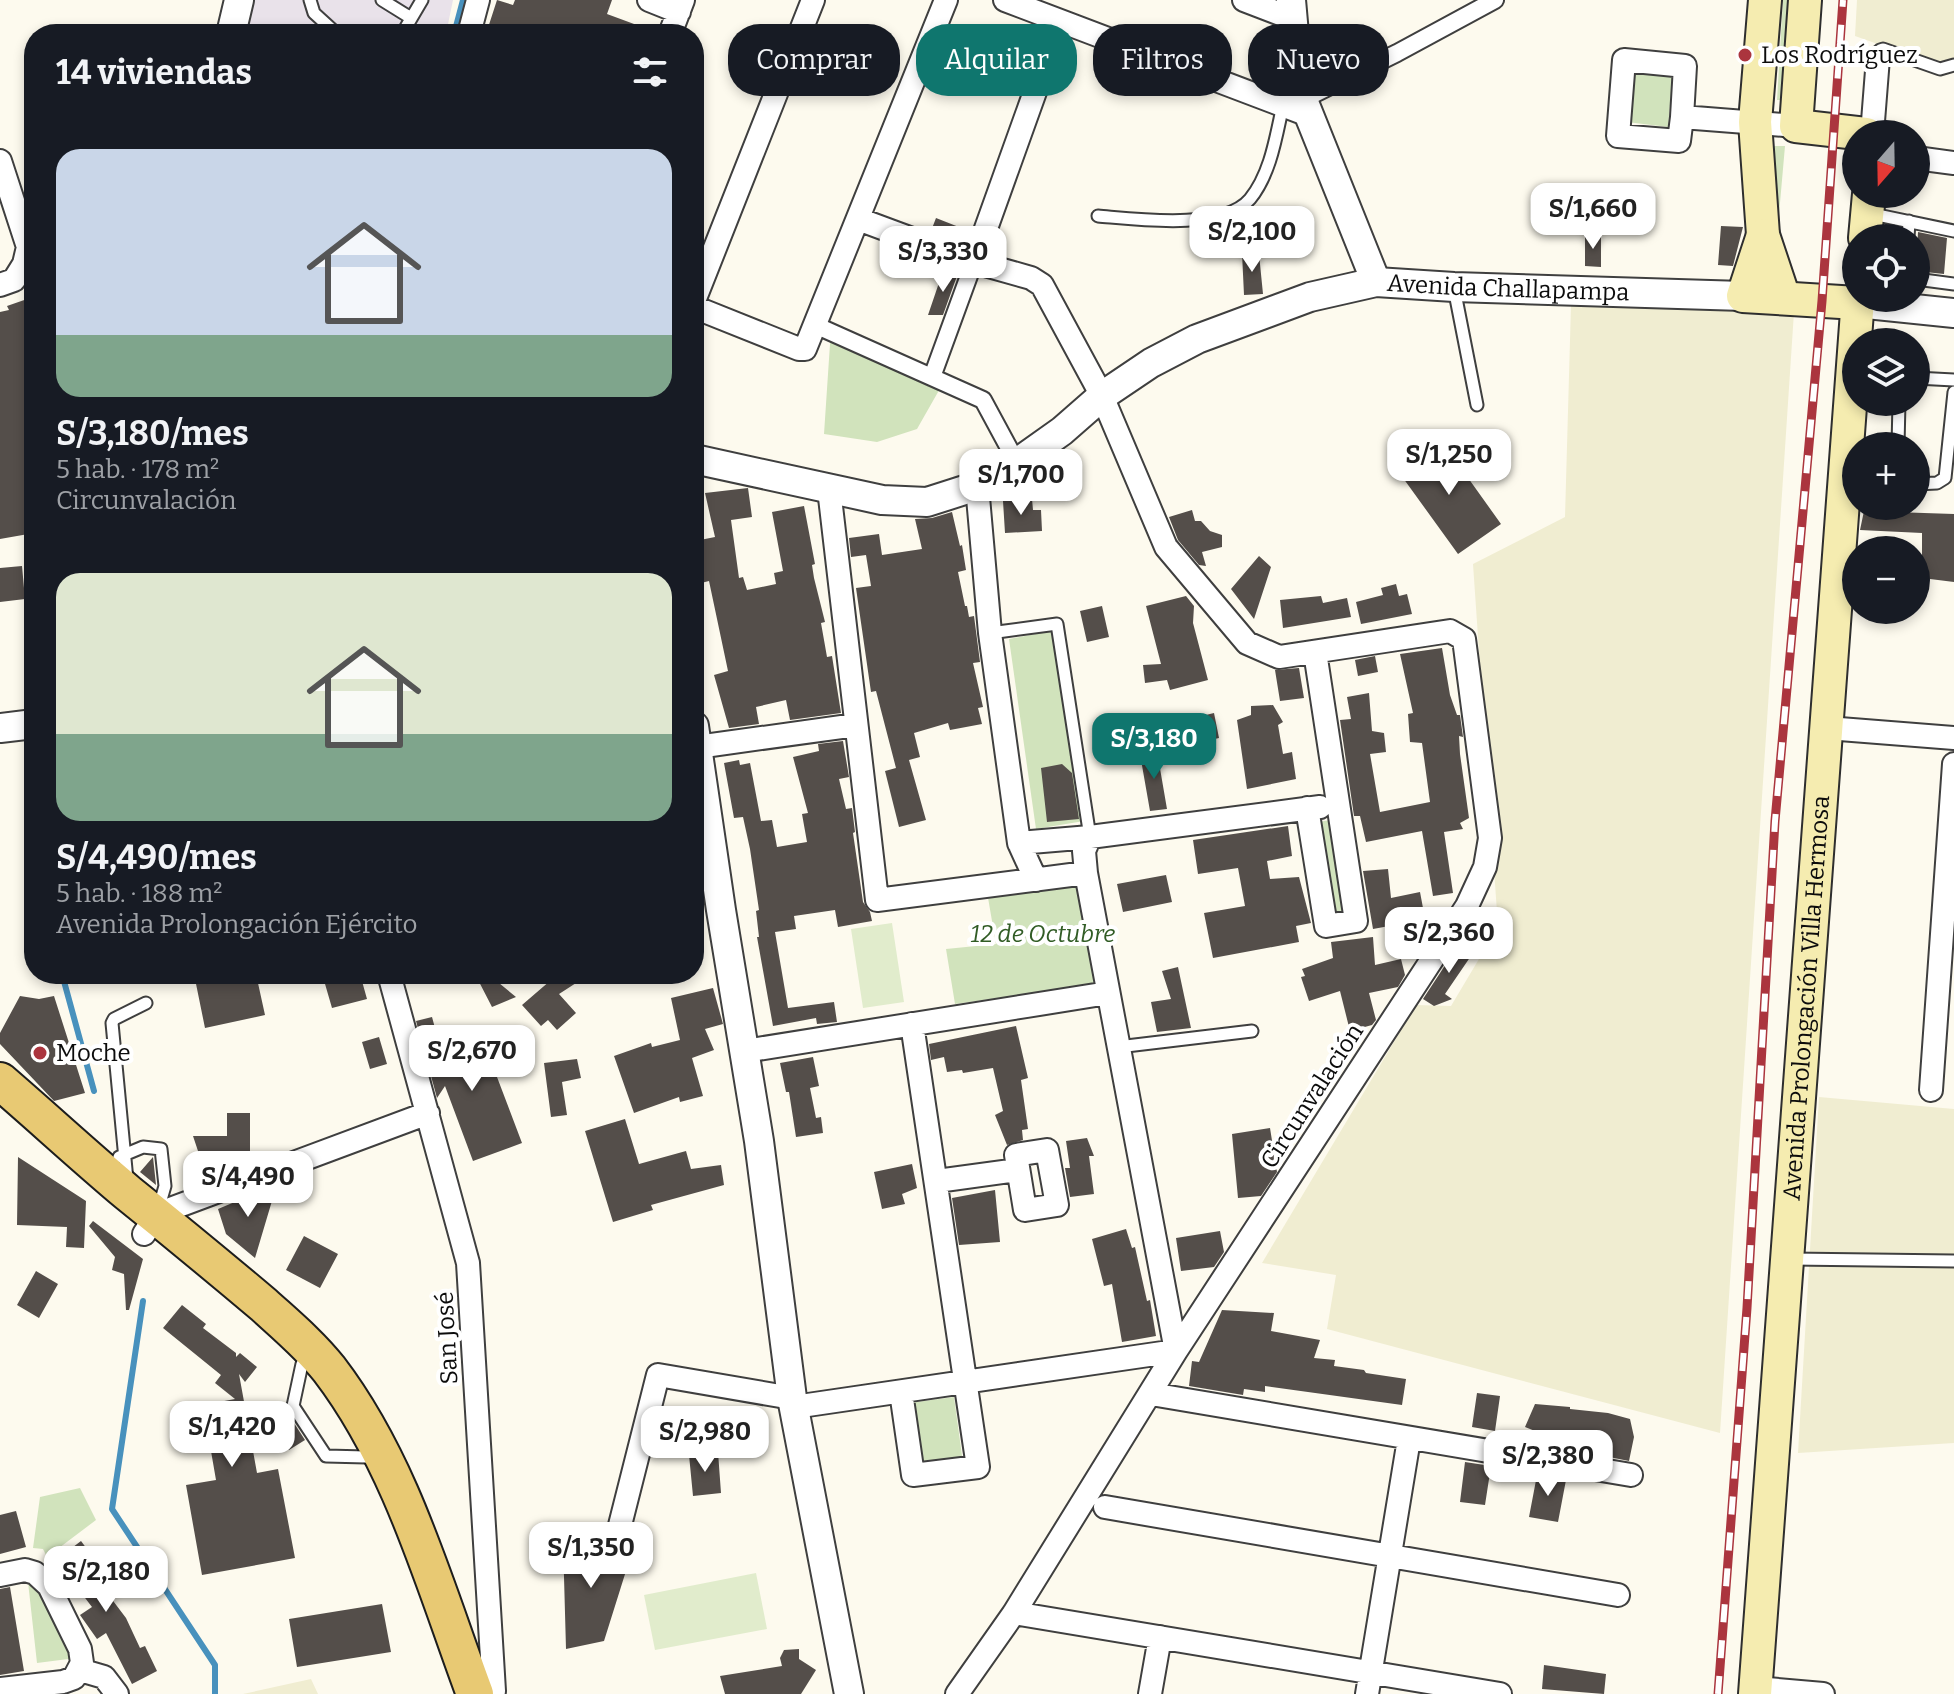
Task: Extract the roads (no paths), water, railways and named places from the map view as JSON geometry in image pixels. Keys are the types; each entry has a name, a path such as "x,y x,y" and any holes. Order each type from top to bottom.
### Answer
{"main road":[{"path":"1765,0 1755,122 1763,235 1784,298"},
{"path":"1805,0 1796,126 1842,131"},
{"path":"1743,296 1763,235"},
{"name":"Avenida Challapampa","path":"1743,296 1842,300"},
{"name":"Avenida Prolongación Villa Hermosa","path":"1857,432 1872,312"},
{"name":"Avenida Prolongación Villa Hermosa","path":"1756,1691 1827,728 1847,520"},
{"path":"0,1081 112,1161 150,1224 302,1364 339,1409 366,1457 394,1518 458,1694"},
{"path":"0,1114 303,1340 327,1366 346,1393 401,1497 475,1694"}],"street":[{"path":"233,24 239,0"},
{"path":"472,24 478,0"},
{"path":"649,0 681,6"},
{"path":"704,278 813,0"},
{"path":"704,308 801,350 806,347 946,0"},
{"path":"1244,0 1291,9 1299,107 1376,282"},
{"path":"1011,1 1060,22 1299,107 1495,0"},
{"path":"932,377 1060,22"},
{"path":"1873,120 1878,58"},
{"path":"1682,117 1796,126"},
{"path":"1930,160 1954,163"},
{"path":"0,161 24,235"},
{"name":"Circunvalación","path":"858,219 974,262 1031,278 1042,285 1102,396 1166,547 1247,643 1279,657 1450,631 1464,639 1490,838 1485,867 1467,906 1176,1351 1014,1613 957,1694"},
{"path":"0,285 14,280 24,264"},
{"name":"Avenida Challapampa","path":"704,461 882,500 927,502 977,486 1017,463 1062,431 1102,396 1151,363 1197,339 1310,297 1376,282 1743,296"},
{"path":"1930,309 1954,313"},
{"path":"815,325 983,400 1017,463"},
{"path":"977,486 990,633 1019,843 1036,880"},
{"path":"829,489 877,900 1086,873"},
{"path":"1307,808 1326,926 1356,921 1315,652"},
{"path":"0,728 24,725"},
{"path":"704,736 856,725"},
{"path":"1827,728 1954,738"},
{"path":"1931,1090 1954,764"},
{"path":"1019,843 1090,837 1339,804"},
{"path":"616,1541 658,1375 793,1402 901,1392 1176,1351 1086,873 1084,851 1090,837"},
{"path":"704,864 707,906 745,1051 793,1402 849,1694"},
{"name":"San José","path":"392,984 468,1263 494,1691 475,1694"},
{"path":"745,1051 1108,993"},
{"path":"901,1392 913,1475 978,1467 912,1024"},
{"path":"150,1224 428,1113"},
{"path":"937,1181 1018,1170"},
{"path":"1151,1394 1631,1475"},
{"path":"1368,1683 1409,1439"},
{"path":"1105,1507 1618,1595"},
{"path":"0,1575 25,1570 43,1579 80,1649 82,1663 74,1678 63,1682 0,1689"},
{"path":"1014,1613 1160,1637 1368,1683 1500,1694"},
{"path":"1150,1694 1160,1637"},
{"path":"80,1670 104,1677 117,1694"},
{"path":"1756,1691 1823,1694"}],"lane":[{"path":"310,0 314,13 326,24"},
{"path":"382,0 411,18"},
{"path":"408,24 422,0"},
{"path":"1878,58 1883,49 1940,69 1954,65"},
{"path":"1098,216 1174,222 1227,213 1249,201 1299,107"},
{"path":"1867,215 1954,231"},
{"path":"1930,281 1954,284"},
{"path":"1454,287 1477,405"},
{"path":"1930,379 1954,380"},
{"path":"1930,483 1945,478 1954,392"},
{"path":"990,633 1057,624 1090,837"},
{"path":"146,1003 114,1019 112,1023 112,1161 143,1147 161,1149 165,1186 150,1224"},
{"path":"1118,1047 1252,1031"},
{"path":"1788,1259 1954,1261"}],"waterway":[{"path":"457,24 463,0"},
{"path":"65,984 94,1091"},
{"path":"143,1301 112,1509 215,1665 215,1694"}],"railway":[{"path":"1718,1694 1747,1308 1775,821 1822,301 1843,0"}],"place":[{"name":"Los Rodríguez","path":"1745,55"},
{"name":"Moche","path":"40,1053"}],"park label":[{"name":"12 de Octubre","path":"1043,934"}]}
